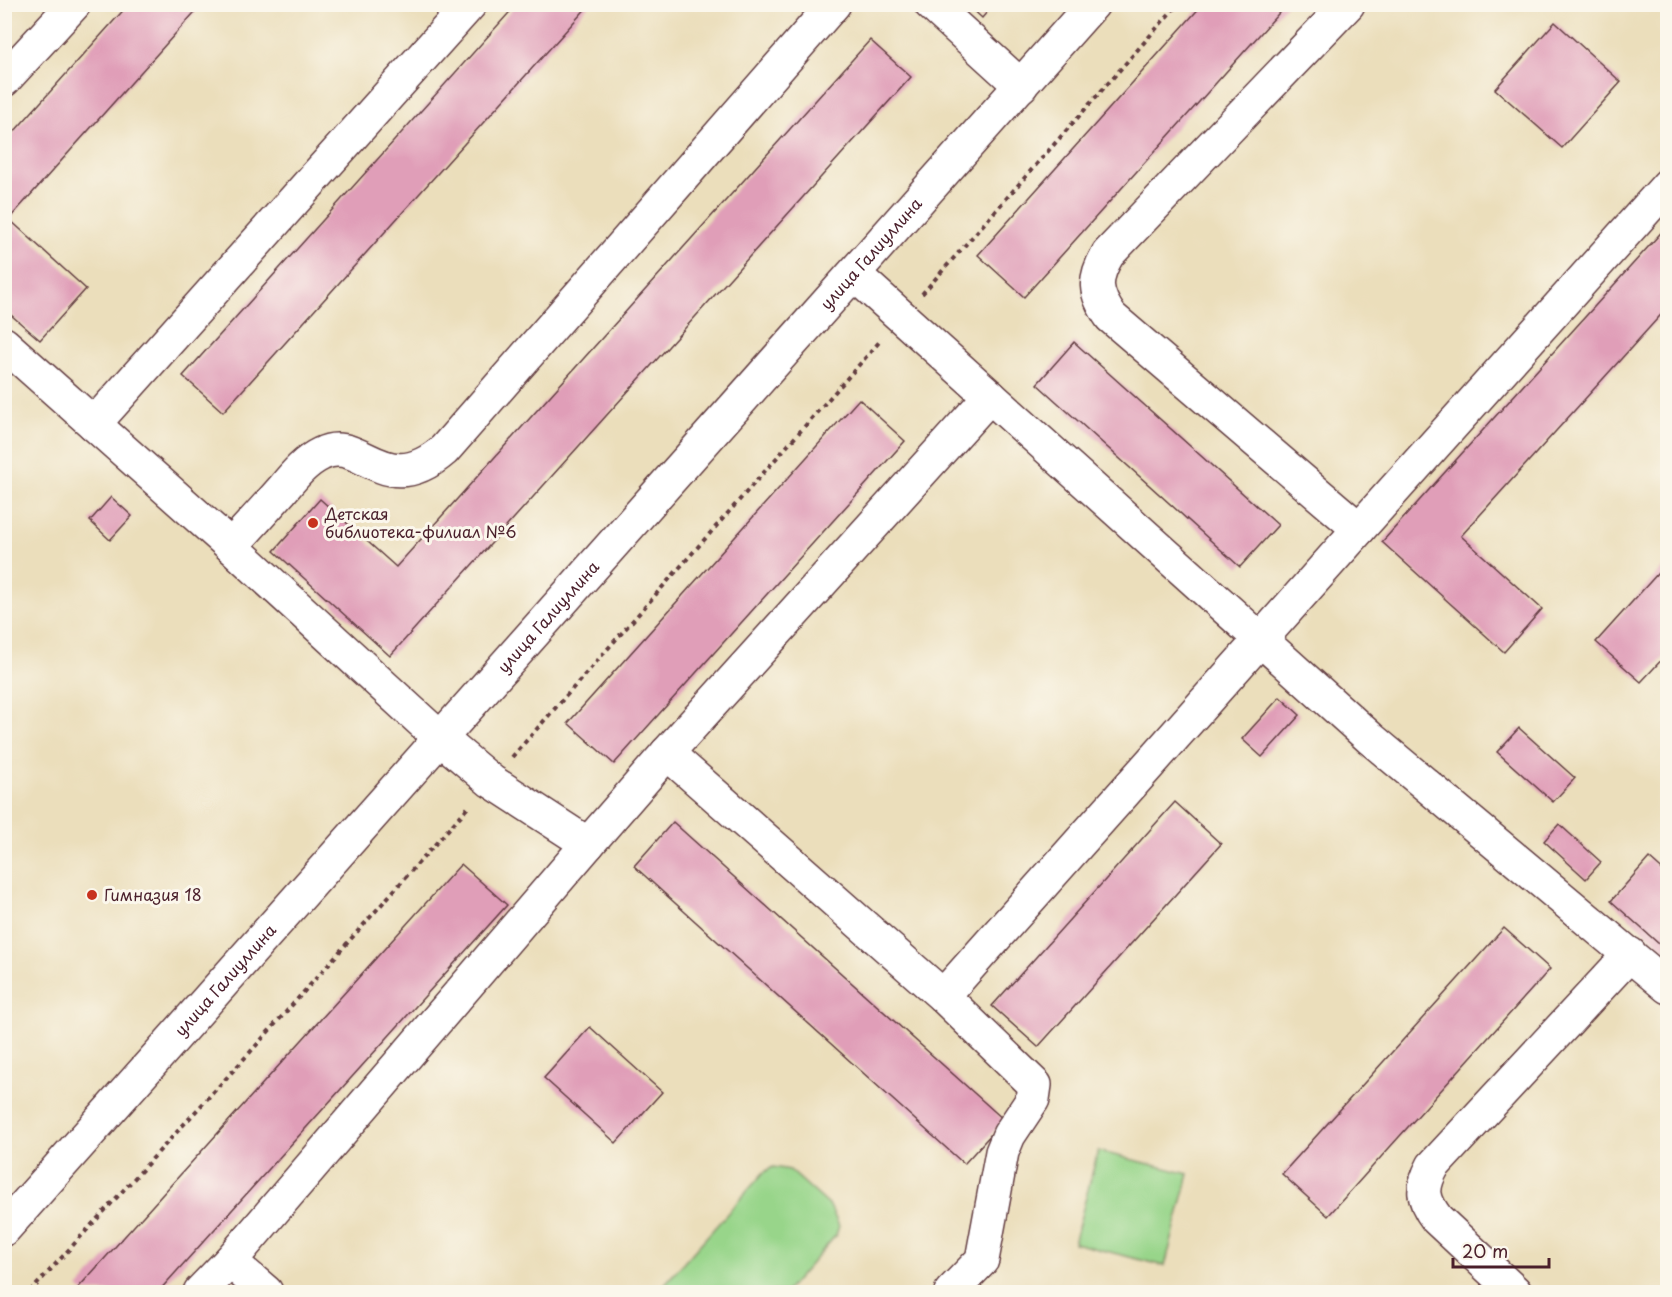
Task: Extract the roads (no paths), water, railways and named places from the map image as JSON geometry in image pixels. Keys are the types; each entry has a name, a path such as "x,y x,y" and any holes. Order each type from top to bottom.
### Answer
{"street":[{"path":"4,80 74,4"},
{"path":"94,424 470,4"},
{"path":"231,546 304,466 322,453 338,450 394,471 411,471 430,463 444,450 834,4"},
{"path":"931,4 1021,86"},
{"name":"улица Галиуллина","path":"4,1229 1093,4"},
{"path":"1348,4 1108,254 1099,269 1097,286 1101,303 1111,317 1359,529"},
{"path":"943,996 1668,185"},
{"path":"854,274 1370,738 1668,987"},
{"path":"4,344 231,546 441,739 491,781 588,844"},
{"path":"200,1293 667,753 990,396"},
{"path":"667,753 943,996 1035,1085 1034,1100 1009,1134 1002,1152 982,1260 951,1293"},
{"path":"1515,1293 1437,1219 1428,1207 1424,1194 1426,1179 1433,1166 1629,954"},
{"path":"230,1261 266,1293"}],"place":[{"name":"Детская библиотека-филиал №6","path":"313,523"},
{"name":"Гимназия 18","path":"92,895"}]}
